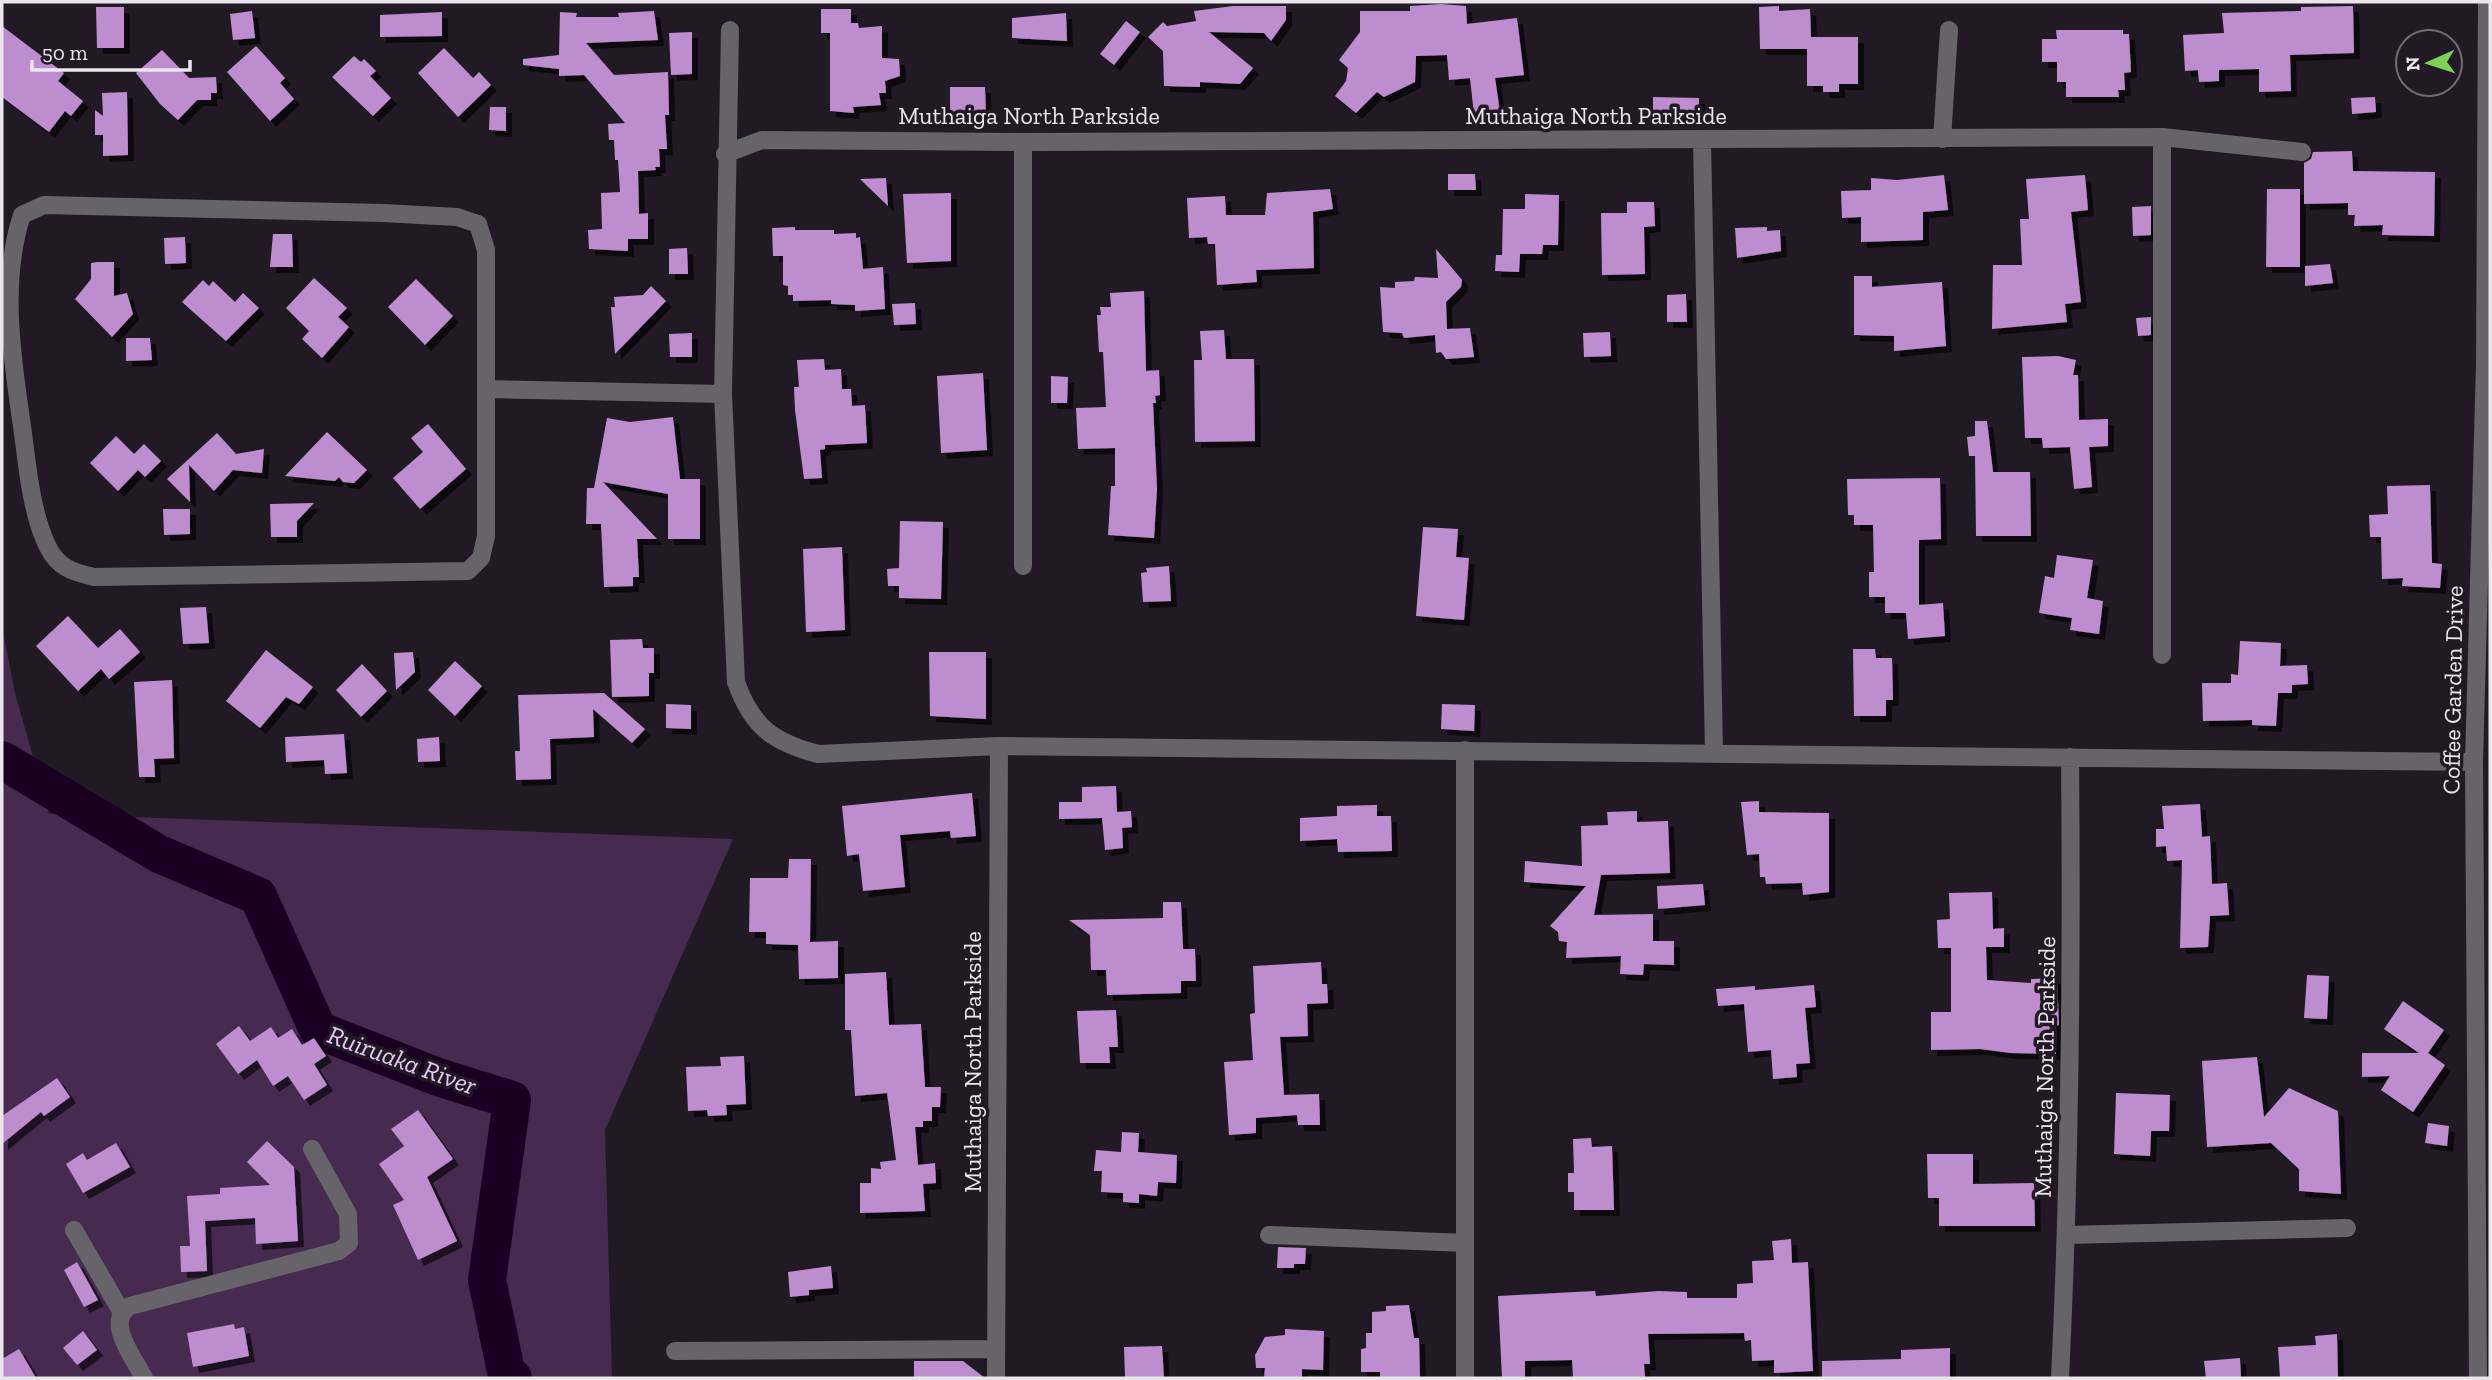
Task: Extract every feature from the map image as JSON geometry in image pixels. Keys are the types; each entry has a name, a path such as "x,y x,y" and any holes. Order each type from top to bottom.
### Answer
{"street":[{"name":"Coffee Garden Drive","path":"2478,1378 2483,824 2474,762 2487,364 2487,2"},
{"path":"730,30 725,154 723,394 736,682 744,704 758,724 790,747 818,754 999,746 2474,762"},
{"path":"1942,139 1949,30"},
{"path":"2162,137 2162,655"},
{"name":"Muthaiga North Parkside","path":"725,154 762,140 1023,142 2162,137 2302,152"},
{"path":"1702,140 1714,752"},
{"path":"1023,142 1023,566"},
{"path":"44,205 457,217 478,224 486,250 486,389 486,536 481,558 468,571 94,577 66,570 48,547 27,464 8,329 13,238 22,215 44,205"},
{"path":"486,389 723,394"},
{"name":"Muthaiga North Parkside","path":"996,1378 999,746"},
{"path":"1465,750 1465,1378"},
{"name":"Muthaiga North Parkside","path":"2060,1378 2067,1236 2072,950 2070,757"},
{"path":"144,1378 119,1329 117,1319 121,1311 130,1306 339,1251 349,1242 348,1214 312,1149"},
{"path":"2067,1236 2347,1228"},
{"path":"74,1230 121,1311"},
{"path":"1269,1235 1465,1243"},
{"path":"675,1351 996,1349"}],"shaded area":[{"path":"2,626 15,693 49,814 733,839 605,1130 612,1378 2,1378"}],"building":[{"path":"1233,6 1286,6 1286,20 1271,41 1264,33 1209,32 1253,68 1240,84 1200,82 1200,87 1164,86 1163,51 1148,37 1163,22 1167,26 1196,21 1194,11"},
{"path":"1410,6 1466,6 1467,24 1517,18 1524,75 1495,78 1500,112 1474,115 1470,78 1449,80 1447,55 1416,56 1415,82 1384,97 1377,92 1356,113 1335,96 1346,81 1348,68 1339,60 1360,32 1360,11 1410,11"},
{"path":"1779,6 1779,11 1810,9 1811,37 1858,37 1858,84 1839,84 1839,92 1823,92 1823,86 1807,86 1807,49 1760,49 1759,7"},
{"path":"2353,6 2354,53 2290,55 2291,91 2259,92 2259,69 2219,70 2219,81 2199,82 2198,70 2185,71 2183,35 2224,33 2222,13 2301,11 2301,7"},
{"path":"96,7 124,7 124,48 97,48"},
{"path":"821,9 851,9 851,23 858,23 859,28 882,26 882,58 899,59 900,76 885,81 886,93 879,93 881,105 853,107 854,113 830,111 830,33 821,33"},
{"path":"252,11 255,38 233,40 230,14"},
{"path":"654,11 658,40 586,43 614,75 668,72 669,115 665,115 667,149 659,149 660,167 655,167 656,170 638,171 639,214 648,213 648,239 628,239 628,251 589,249 588,230 602,229 601,193 620,192 618,160 615,160 614,140 609,140 608,124 625,123 584,75 559,76 559,69 523,65 523,59 559,55 560,12 577,13 576,17 619,17 618,13"},
{"path":"442,12 442,36 380,37 380,15"},
{"path":"1066,13 1067,41 1012,38 1012,18"},
{"path":"1126,21 1140,32 1114,65 1100,54"},
{"path":"2,26 64,73 58,81 83,101 71,116 65,111 49,132 2,97"},
{"path":"2056,30 2123,30 2123,34 2129,34 2131,72 2124,73 2125,90 2118,90 2119,97 2066,97 2066,82 2057,82 2057,62 2042,62 2042,39 2057,39"},
{"path":"692,32 692,74 671,75 669,33"},
{"path":"256,46 285,78 280,83 294,99 270,121 227,72"},
{"path":"444,48 473,78 479,72 491,85 458,117 418,73"},
{"path":"162,50 189,78 216,77 217,93 211,93 211,100 197,100 178,120 160,104 136,73"},
{"path":"354,56 361,62 364,59 376,71 370,76 391,98 373,116 332,77"},
{"path":"950,87 985,87 986,118 950,119"},
{"path":"127,92 128,155 103,156 103,135 95,135 95,110 103,116 102,93"},
{"path":"1653,97 1699,98 1699,118 1653,118"},
{"path":"2375,97 2376,112 2352,114 2351,98"},
{"path":"490,107 506,107 506,131 489,130"},
{"path":"2352,151 2353,171 2435,172 2434,236 2382,235 2383,225 2354,226 2355,215 2348,215 2348,203 2304,204 2304,163 2311,159 2313,152"},
{"path":"1448,174 1475,174 1476,190 1448,190"},
{"path":"1944,175 1948,210 1923,212 1923,240 1861,242 1861,217 1842,218 1841,191 1871,190 1871,178 1897,180"},
{"path":"2085,175 2088,210 2071,212 2081,302 2065,304 2067,322 1992,329 1993,265 2022,265 2020,219 2029,219 2026,179"},
{"path":"886,178 888,206 860,179"},
{"path":"1330,189 1333,209 1313,212 1314,268 1256,270 1257,282 1217,285 1215,244 1208,244 1207,237 1189,238 1187,198 1225,196 1226,215 1265,215 1267,193"},
{"path":"2267,189 2300,189 2300,267 2266,267"},
{"path":"951,193 951,261 907,263 903,194"},
{"path":"1525,194 1559,195 1558,245 1543,245 1542,254 1520,254 1519,272 1495,271 1496,255 1502,255 1503,209 1525,209"},
{"path":"1627,202 1654,202 1655,226 1644,227 1645,274 1602,275 1601,213 1627,213"},
{"path":"2151,206 2151,235 2133,236 2132,207"},
{"path":"795,227 795,230 834,230 834,234 856,233 856,238 860,237 863,269 883,267 885,309 855,311 855,305 831,304 831,300 793,301 793,295 788,295 788,286 783,285 783,256 773,256 772,228"},
{"path":"1767,227 1767,231 1780,230 1781,251 1737,258 1735,228"},
{"path":"273,234 292,234 293,267 270,267"},
{"path":"185,237 186,263 165,264 164,238"},
{"path":"687,248 688,274 669,274 669,249"},
{"path":"1436,249 1462,280 1461,287 1446,302 1447,329 1470,328 1474,357 1446,359 1441,352 1436,353 1435,335 1404,338 1402,333 1383,332 1380,287 1395,288 1395,282 1414,281 1415,277 1438,278"},
{"path":"114,262 114,296 127,293 133,314 112,337 75,299 91,279 91,263"},
{"path":"2330,264 2333,283 2305,286 2305,266"},
{"path":"1854,276 1872,276 1872,287 1942,282 1946,346 1894,351 1894,336 1854,335"},
{"path":"314,278 347,308 338,317 349,327 322,358 302,339 309,331 286,308"},
{"path":"416,279 453,316 425,345 388,307"},
{"path":"203,280 209,286 213,281 235,302 243,293 259,308 226,341 182,302"},
{"path":"651,286 666,301 615,354 611,307 615,307 614,297 643,295"},
{"path":"1144,291 1146,371 1159,370 1160,395 1155,396 1156,403 1153,403 1157,489 1154,538 1108,535 1111,486 1115,486 1115,448 1078,449 1076,408 1106,407 1103,352 1099,352 1097,315 1101,315 1100,307 1111,307 1110,293"},
{"path":"1686,294 1687,322 1667,322 1667,295"},
{"path":"915,303 916,324 894,325 892,304"},
{"path":"2151,317 2151,335 2138,336 2136,318"},
{"path":"1224,330 1226,359 1254,359 1255,441 1195,442 1194,360 1202,360 1200,331"},
{"path":"1610,332 1611,356 1584,357 1583,333"},
{"path":"692,333 692,357 670,357 669,334"},
{"path":"126,338 150,338 152,360 126,361"},
{"path":"2058,356 2076,360 2073,375 2078,375 2079,420 2108,419 2108,446 2089,447 2092,487 2074,489 2070,447 2043,448 2042,438 2025,438 2022,357"},
{"path":"824,359 825,370 841,369 842,389 851,389 852,406 865,405 867,443 825,445 825,449 820,450 822,478 804,479 795,410 794,387 799,387 797,360"},
{"path":"983,373 987,450 941,453 937,376"},
{"path":"1051,376 1068,377 1067,403 1051,403"},
{"path":"673,417 680,479 700,479 700,539 668,539 668,494 603,482 657,539 637,539 639,577 633,577 633,586 604,587 601,524 586,524 587,488 594,488 607,418 630,422"},
{"path":"1975,421 1987,421 1993,472 2030,472 2031,536 1976,536 1975,456 1969,456 1967,437 1975,436"},
{"path":"428,424 466,469 420,509 393,478 423,452 411,438"},
{"path":"327,432 367,470 354,483 343,482 339,477 335,481 285,476"},
{"path":"217,433 236,454 264,449 262,473 233,470 214,491 189,465 190,502 167,479"},
{"path":"116,436 134,454 144,444 161,461 145,477 138,470 118,491 90,463"},
{"path":"1940,478 1941,539 1919,540 1919,605 1943,603 1945,636 1908,639 1906,613 1885,613 1885,597 1869,597 1869,572 1874,572 1873,525 1854,525 1854,515 1848,515 1847,479"},
{"path":"2430,485 2432,563 2442,564 2440,588 2402,586 2403,578 2382,579 2381,537 2370,537 2369,515 2388,514 2387,486"},
{"path":"314,503 297,521 297,537 271,537 270,504"},
{"path":"163,509 190,509 190,534 164,535"},
{"path":"900,521 943,522 941,599 899,598 899,586 888,586 887,569 899,568"},
{"path":"1423,527 1458,529 1456,557 1469,558 1464,620 1416,616"},
{"path":"842,547 845,630 806,632 803,549"},
{"path":"2057,555 2093,560 2087,598 2103,601 2099,634 2070,630 2072,618 2039,613 2045,576 2054,578"},
{"path":"1169,566 1171,601 1143,602 1141,573 1147,572 1146,568"},
{"path":"206,607 209,643 183,644 180,608"},
{"path":"68,616 98,648 120,629 140,652 109,679 101,669 78,691 36,646"},
{"path":"642,639 643,648 654,648 654,673 649,673 649,696 612,697 610,640"},
{"path":"2240,641 2281,643 2280,666 2307,665 2308,684 2292,685 2292,693 2278,693 2276,726 2252,725 2252,720 2203,721 2202,683 2231,683 2231,674 2238,675"},
{"path":"1853,649 1875,649 1876,658 1892,658 1893,700 1886,700 1886,716 1854,716"},
{"path":"266,650 313,687 299,704 286,697 260,728 226,701"},
{"path":"413,652 415,672 396,690 394,653"},
{"path":"929,652 986,652 986,719 930,716"},
{"path":"455,661 482,686 455,716 428,690"},
{"path":"362,664 387,691 361,717 336,690"},
{"path":"172,680 174,758 154,759 155,777 139,777 134,682"},
{"path":"604,693 645,729 632,743 593,709 594,737 550,739 551,779 516,780 515,751 520,751 518,695"},
{"path":"666,704 691,705 691,729 666,728"},
{"path":"1442,704 1475,705 1474,731 1441,729"},
{"path":"344,734 347,773 325,774 324,760 286,762 285,737"},
{"path":"439,737 440,761 418,762 417,739"},
{"path":"1116,786 1117,812 1131,811 1132,827 1122,828 1123,848 1105,850 1102,818 1059,819 1059,802 1082,802 1082,787"},
{"path":"972,793 976,836 951,838 950,831 900,835 905,887 863,891 859,854 847,856 842,806"},
{"path":"1759,801 1759,812 1829,813 1829,892 1803,895 1802,883 1766,884 1765,877 1760,877 1759,854 1747,855 1741,802"},
{"path":"2200,804 2202,837 2210,836 2212,884 2227,883 2229,915 2210,916 2208,947 2180,948 2182,860 2167,861 2166,846 2156,847 2156,829 2164,829 2162,806"},
{"path":"1377,805 1377,816 1391,816 1392,851 1338,852 1337,839 1300,841 1300,818 1337,816 1337,806"},
{"path":"1637,811 1637,822 1668,821 1670,873 1601,875 1594,915 1653,914 1653,941 1674,941 1674,965 1644,964 1643,975 1620,974 1621,956 1566,958 1567,942 1559,941 1558,932 1550,926 1586,886 1524,882 1525,861 1582,866 1581,826 1608,825 1607,812"},
{"path":"789,859 811,859 810,942 838,941 838,978 799,979 798,945 766,944 766,932 749,932 750,878 788,878"},
{"path":"1703,884 1705,905 1658,909 1657,886"},
{"path":"1992,892 1993,929 2004,928 2004,947 1986,947 1987,980 2031,983 2031,979 2057,978 2059,1025 2056,1026 2056,1054 1980,1049 1931,1050 1931,1012 1951,1012 1951,948 1938,948 1937,920 1950,919 1949,893"},
{"path":"1163,902 1181,902 1183,949 1195,949 1196,981 1181,981 1181,993 1107,995 1106,970 1091,970 1090,935 1069,920 1163,918"},
{"path":"1321,962 1322,984 1327,984 1328,1003 1307,1004 1308,1036 1280,1037 1284,1095 1319,1094 1320,1125 1298,1125 1297,1115 1256,1118 1256,1133 1229,1135 1224,1062 1253,1060 1250,1014 1255,1013 1253,966"},
{"path":"886,972 889,1025 921,1024 925,1087 941,1087 940,1107 932,1107 932,1121 923,1121 923,1127 915,1127 918,1165 935,1163 936,1183 923,1184 925,1211 860,1213 860,1183 871,1183 871,1168 881,1169 880,1162 896,1160 887,1093 855,1096 851,1030 845,1030 845,974"},
{"path":"2307,975 2329,976 2327,1019 2304,1018"},
{"path":"1814,985 1816,1007 1805,1008 1810,1063 1796,1064 1797,1077 1773,1079 1771,1050 1748,1052 1744,1004 1718,1006 1716,989 1755,986 1755,990"},
{"path":"2403,1001 2444,1030 2428,1053 2445,1065 2413,1112 2381,1090 2390,1076 2362,1077 2362,1053 2419,1053 2384,1029"},
{"path":"1116,1010 1118,1047 1109,1047 1110,1063 1080,1063 1077,1011"},
{"path":"239,1026 250,1041 271,1027 278,1038 292,1029 302,1045 314,1038 326,1056 314,1064 327,1085 304,1100 288,1076 273,1086 257,1060 238,1074 216,1044"},
{"path":"744,1056 746,1104 726,1105 727,1115 708,1116 707,1110 688,1111 686,1067 721,1066 720,1057"},
{"path":"2257,1057 2264,1117 2289,1088 2338,1111 2341,1194 2299,1191 2299,1169 2271,1143 2207,1147 2202,1061"},
{"path":"57,1078 70,1097 44,1116 41,1112 2,1144 2,1116"},
{"path":"2116,1093 2170,1095 2169,1131 2151,1131 2150,1156 2114,1154"},
{"path":"418,1110 453,1159 427,1177 457,1241 418,1260 393,1205 404,1200 379,1164 404,1146 391,1129"},
{"path":"2428,1123 2449,1126 2447,1146 2425,1143"},
{"path":"1122,1132 1139,1133 1138,1152 1177,1155 1176,1183 1158,1182 1157,1196 1139,1194 1139,1203 1123,1202 1123,1193 1101,1192 1102,1171 1094,1171 1096,1150 1121,1152"},
{"path":"1591,1138 1592,1147 1612,1146 1614,1210 1574,1210 1574,1192 1568,1192 1568,1173 1574,1173 1573,1139"},
{"path":"267,1141 294,1167 298,1241 256,1244 255,1218 205,1221 207,1271 181,1272 180,1246 190,1246 187,1196 220,1194 220,1188 270,1185 247,1162"},
{"path":"116,1143 130,1167 83,1193 66,1164 83,1153 87,1160"},
{"path":"1927,1154 1973,1154 1973,1184 2034,1183 2035,1226 1939,1226 1939,1198 1928,1198"},
{"path":"1791,1239 1792,1263 1808,1262 1813,1371 1774,1373 1774,1360 1752,1361 1751,1340 1745,1341 1744,1333 1648,1334 1650,1364 1644,1364 1645,1378 1573,1378 1572,1360 1525,1361 1525,1378 1502,1378 1498,1296 1595,1291 1596,1296 1658,1291 1687,1292 1687,1298 1737,1298 1737,1284 1753,1283 1752,1261 1774,1260 1772,1241"},
{"path":"1278,1247 1306,1248 1305,1264 1294,1264 1294,1268 1277,1268"},
{"path":"77,1262 98,1300 84,1307 64,1270"},
{"path":"831,1266 833,1288 809,1290 809,1295 790,1297 788,1272"},
{"path":"1409,1305 1414,1338 1419,1338 1420,1378 1380,1378 1380,1372 1361,1372 1361,1349 1366,1348 1366,1333 1372,1333 1372,1312 1386,1311 1386,1306"},
{"path":"234,1324 235,1329 244,1327 249,1356 193,1367 187,1333"},
{"path":"1285,1329 1324,1331 1323,1370 1302,1369 1302,1378 1264,1378 1265,1368 1256,1368 1255,1355 1265,1337 1285,1335"},
{"path":"83,1331 97,1350 77,1365 63,1348"},
{"path":"2337,1334 2338,1378 2280,1378 2278,1347 2316,1345 2315,1336"},
{"path":"1162,1346 1164,1378 1125,1378 1124,1347"},
{"path":"1950,1348 1950,1378 1822,1378 1822,1361 1901,1359 1901,1350"},
{"path":"19,1349 36,1378 2,1378 2,1359"},
{"path":"2240,1358 2241,1378 2206,1378 2204,1361"},
{"path":"914,1361 963,1361 985,1378 914,1378"}],"waterway":[{"name":"Ruiruaka River","path":"2,760 159,854 258,896 318,1030 438,1077 512,1100 487,1280 506,1371 513,1378"}]}
